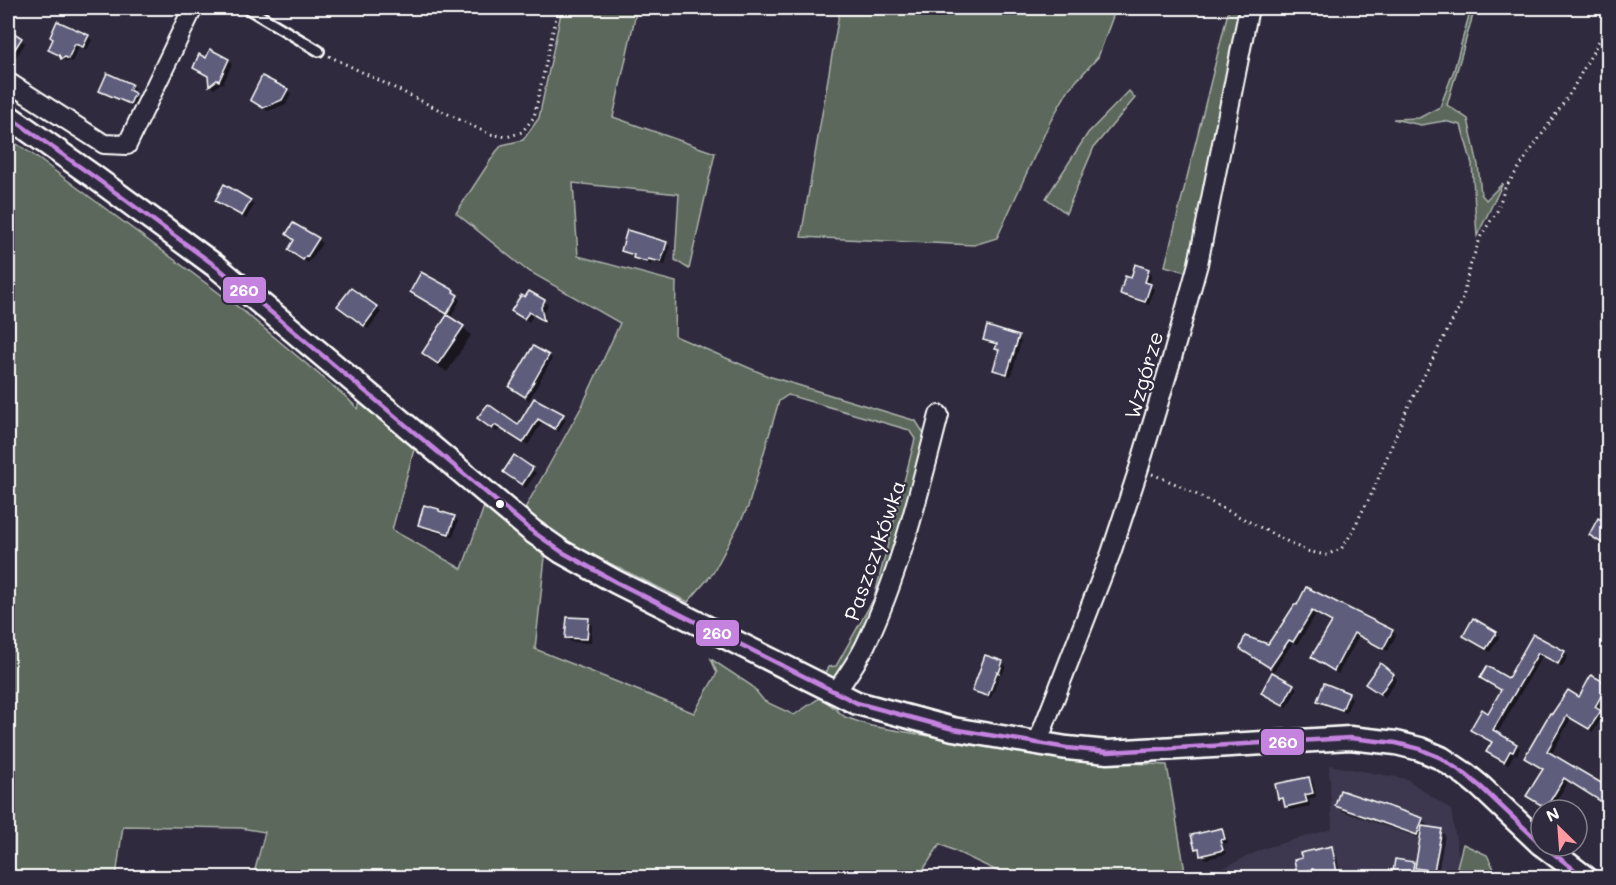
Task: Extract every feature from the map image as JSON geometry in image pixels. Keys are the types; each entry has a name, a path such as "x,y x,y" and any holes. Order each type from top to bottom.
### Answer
{"street":[{"path":"8,82 104,144 127,145 194,8"},
{"name":"Wzgórze","path":"1037,744 1111,553 1172,358 1198,264 1249,8"},
{"path":"8,116 217,267 532,531 562,552 616,582 857,703 953,729 1037,744 1108,752 1350,738 1396,743 1420,749 1465,774 1529,832"},
{"name":"Paszczykówka","path":"836,692 864,647 888,592 913,514 939,416"},
{"path":"1560,858 1586,878"}],"lane":[{"path":"247,8 319,51"}],"path":[{"path":"319,51 489,134 507,137 522,132 534,117 558,8"},
{"path":"1139,468 1176,484 1306,551 1326,555 1341,549 1373,490 1406,411 1462,302 1469,269 1481,236 1497,211 1505,188 1571,92 1608,24"}],"shaded area":[{"path":"1329,765 1407,779 1451,810 1462,877 1183,878 1185,872 1208,875 1265,848 1332,829"}],"green space":[{"path":"562,8 637,8 613,117 715,153 689,269 675,260 679,194 573,183 578,256 676,282 675,336 768,376 916,421 926,437 880,603 851,662 834,680 824,676 828,667 836,666 874,598 915,439 909,430 788,395 779,401 748,507 713,573 688,602 569,543 524,510 582,406 620,323 525,269 456,213 502,145 523,140 539,118"},
{"path":"840,8 1116,8 1098,57 1069,89 1050,122 997,238 974,245 801,237"},
{"path":"1229,8 1242,8 1186,272 1165,266"},
{"path":"1471,8 1475,8 1447,105 1468,119 1478,165 1481,194 1486,200 1503,183 1477,236 1472,164 1461,125 1444,121 1421,125 1393,119 1419,118 1440,107 1454,70"},
{"path":"1129,91 1135,98 1094,147 1066,213 1046,198 1088,133"},
{"path":"8,138 242,310 358,409 360,402 415,446 392,530 462,569 485,504 545,557 535,649 694,713 717,673 711,659 752,686 764,701 794,715 821,697 845,717 871,726 1069,760 1167,765 1185,872 1183,877 1010,877 940,844 918,878 253,877 265,832 241,828 123,826 116,877 8,877"},
{"path":"1463,844 1487,855 1498,877 1431,877 1456,871"}],"building":[{"path":"57,21 89,35 83,47 75,44 68,59 65,57 61,59 59,55 48,50 53,39 50,37"},
{"path":"8,29 22,38 8,60"},
{"path":"210,49 229,59 219,81 209,86 208,76 193,68 199,54 206,58"},
{"path":"107,73 132,84 129,90 135,93 130,104 99,91"},
{"path":"262,76 288,89 282,100 263,108 250,100"},
{"path":"224,184 251,200 242,216 215,201"},
{"path":"293,223 319,238 303,260 288,250 294,240 286,234"},
{"path":"627,230 667,242 661,262 648,259 647,262 621,251"},
{"path":"1135,264 1149,269 1145,282 1151,284 1145,302 1120,294 1125,276 1131,278"},
{"path":"421,272 454,290 453,292 458,295 447,314 410,292"},
{"path":"351,288 378,307 364,326 337,306"},
{"path":"529,291 545,300 541,307 544,321 529,312 524,319 511,311 521,295 525,297"},
{"path":"447,315 464,326 438,364 422,353"},
{"path":"987,326 1019,336 1007,374 993,370 999,350 995,349 997,344 983,340"},
{"path":"533,346 549,355 525,397 509,387"},
{"path":"534,398 564,414 555,429 538,419 523,443 495,425 492,429 477,418 488,404 518,425"},
{"path":"514,455 533,468 522,485 503,472"},
{"path":"424,505 455,516 449,534 418,525"},
{"path":"1598,518 1608,524 1608,547 1589,535"},
{"path":"1306,587 1393,630 1383,649 1354,633 1334,671 1311,657 1332,622 1312,611 1293,642 1289,640 1270,668 1240,649 1245,636 1268,644 1295,604 1297,605"},
{"path":"567,617 589,618 587,639 565,638"},
{"path":"1473,618 1497,632 1486,649 1463,636"},
{"path":"1533,634 1565,651 1558,664 1538,653 1493,730 1517,744 1504,762 1486,752 1492,742 1470,730 1482,709 1488,713 1501,690 1480,678 1487,666 1508,678"},
{"path":"985,655 1003,661 988,696 972,691"},
{"path":"1380,663 1394,674 1380,694 1365,684"},
{"path":"1272,672 1294,684 1283,705 1261,693"},
{"path":"1591,675 1608,684 1595,707 1601,711 1589,729 1567,716 1547,751 1608,787 1608,806 1564,778 1552,798 1526,796 1543,769 1524,758 1550,713 1552,714 1568,690 1579,697"},
{"path":"1324,683 1349,693 1342,710 1317,701"},
{"path":"1309,777 1313,793 1305,795 1307,802 1285,807 1283,798 1278,799 1275,784"},
{"path":"1340,790 1423,818 1417,835 1335,806"},
{"path":"1422,826 1442,829 1434,871 1415,868"},
{"path":"1222,828 1225,839 1220,840 1223,850 1200,856 1199,848 1195,849 1191,835"},
{"path":"1332,846 1338,878 1315,878 1313,869 1297,873 1294,860 1302,858 1300,853"},
{"path":"1395,859 1414,862 1412,874 1393,872"}],"transit line":[{"name":"260","path":"8,116 217,267 532,531 562,552 616,582 857,703 953,729 1067,748 1108,752 1350,738 1396,743 1420,749 1441,758 1465,774 1529,833"},
{"name":"260","path":"1559,858 1585,878"}]}
